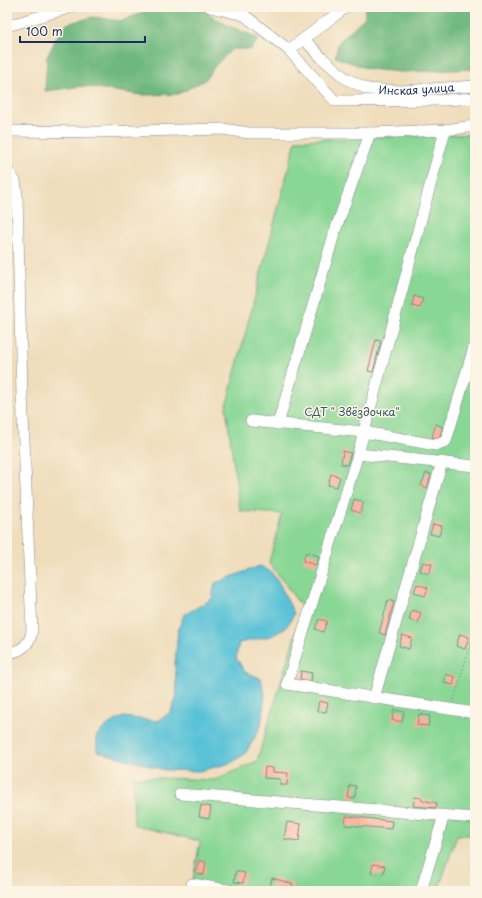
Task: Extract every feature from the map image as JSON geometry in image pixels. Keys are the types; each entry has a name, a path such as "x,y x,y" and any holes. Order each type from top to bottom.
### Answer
{"street":[{"path":"7,26 72,7"},
{"path":"210,7 244,15 289,50 335,101 445,100 475,98"},
{"path":"289,50 346,7"},
{"name":"Инская улица","path":"304,39 322,58 345,78 367,89 401,91 475,86"},
{"path":"7,131 96,132 223,130 249,133 370,133 445,130 475,126"},
{"path":"445,130 358,454 287,684 475,713"},
{"path":"278,424 335,231 370,133"},
{"path":"7,170 15,181 17,195 22,394 32,631 31,639 24,647 7,653"},
{"path":"251,421 364,432 436,445 446,441 470,385 475,344"},
{"path":"358,454 475,466"},
{"path":"374,698 442,462"},
{"path":"180,794 475,818"},
{"path":"421,891 444,815"},
{"path":"192,884 233,891"}],"path":[{"path":"452,709 475,628"}],"green space":[{"path":"161,7 203,7 215,18 229,26 259,39 251,49 232,49 215,66 205,80 178,94 141,95 84,86 45,91 47,57 57,37 67,24 93,17 122,21 148,10"},
{"path":"365,7 475,7 475,69 402,72 369,69 335,57 339,42 365,17"},
{"name":"СДТ \" Звёздочка\"","path":"475,134 475,835 457,835 438,891 191,891 200,841 134,825 133,777 215,780 257,761 303,609 269,562 282,514 240,511 226,407 296,140"}],"water":[{"path":"260,566 271,572 280,585 294,614 286,628 271,636 239,643 236,658 245,672 260,678 265,694 261,726 245,754 231,763 199,771 165,770 97,751 97,735 109,724 123,717 158,721 171,712 177,696 175,663 178,630 184,615 212,599 215,583"}],"building":[{"path":"414,296 423,299 420,308 412,306"},
{"path":"376,340 381,341 373,372 368,371"},
{"path":"436,424 443,427 440,436 435,438 432,437"},
{"path":"343,451 351,453 347,465 341,464"},
{"path":"426,473 431,474 427,488 421,486"},
{"path":"331,474 340,477 337,487 328,485"},
{"path":"354,499 364,502 360,513 351,510"},
{"path":"433,524 442,526 439,536 430,534"},
{"path":"306,552 319,556 316,565 303,561"},
{"path":"423,562 432,564 429,574 420,571"},
{"path":"417,584 428,588 425,596 414,592"},
{"path":"388,600 394,602 385,635 379,633"},
{"path":"412,610 421,613 418,623 409,620"},
{"path":"319,619 327,621 323,632 315,629"},
{"path":"460,634 469,637 465,649 456,646"},
{"path":"402,635 412,638 409,649 399,646"},
{"path":"301,671 312,673 311,681 300,679"},
{"path":"446,674 455,677 453,685 444,683"},
{"path":"319,701 328,703 326,712 317,711"},
{"path":"394,710 404,712 402,722 392,720"},
{"path":"419,714 430,716 428,726 417,725"},
{"path":"265,767 273,768 273,772 288,773 287,785 280,785 280,779 264,778"},
{"path":"350,785 356,786 355,799 348,798"},
{"path":"415,797 437,803 436,808 413,806"},
{"path":"201,805 211,807 209,819 199,817"},
{"path":"346,816 392,821 391,829 345,825"},
{"path":"287,822 301,824 299,841 284,839"},
{"path":"199,860 206,862 204,875 196,873"},
{"path":"373,864 385,866 383,875 371,873"},
{"path":"236,871 245,873 243,883 234,882"},
{"path":"272,878 293,884 291,891 270,887"}]}
